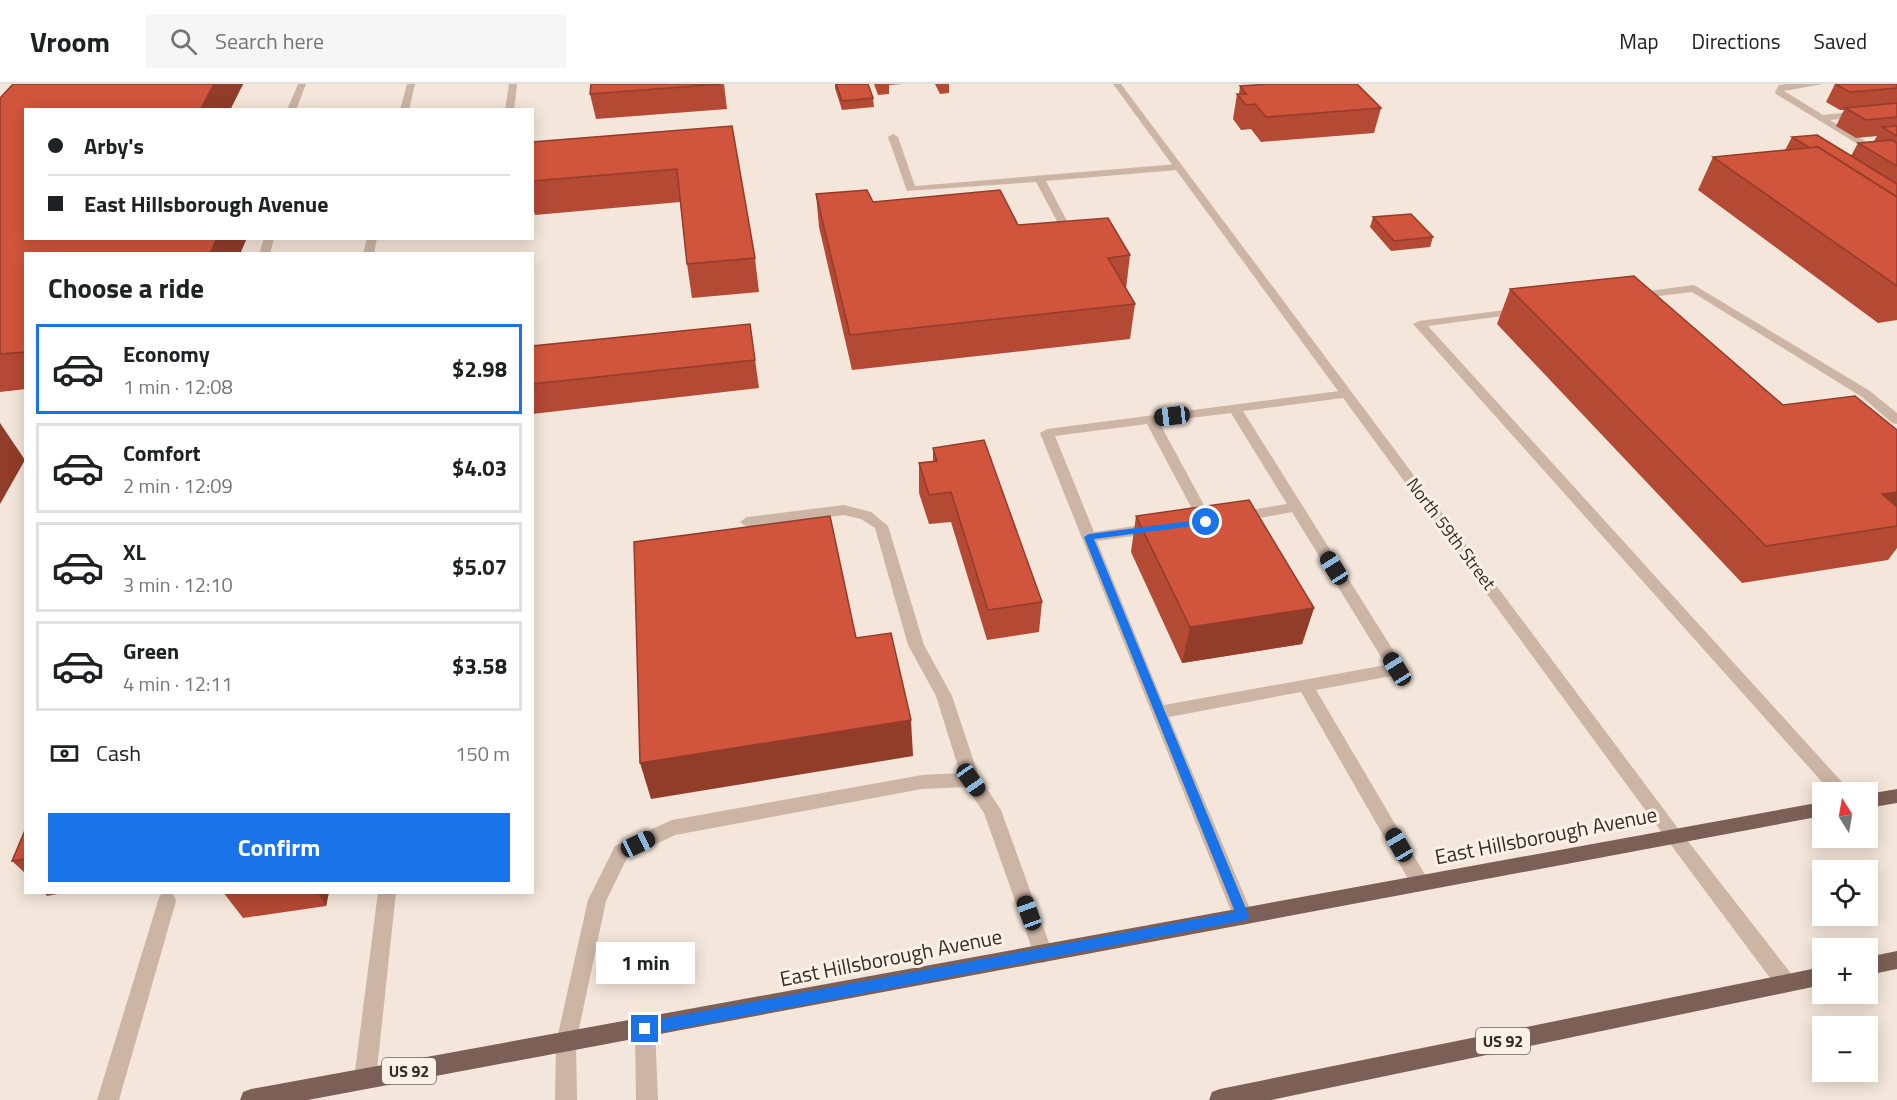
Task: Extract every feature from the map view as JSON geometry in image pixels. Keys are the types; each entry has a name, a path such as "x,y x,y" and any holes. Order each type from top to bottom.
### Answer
{"main road":[{"path":"1878,799 1897,796"},
{"name":"East Hillsborough Avenue","path":"251,1100 645,1029 1812,811"},
{"path":"1878,964 1897,960"},
{"name":"US 92","path":"1220,1100 1812,978"}],"street":[{"path":"292,108 302,84"},
{"path":"405,108 411,84"},
{"path":"509,108 513,84"},
{"name":"North 59th Street","path":"1117,84 1674,836 1786,983"},
{"path":"1819,84 1782,87 1779,92 1885,157 1864,159"},
{"path":"1820,118 1897,110"},
{"path":"893,136 911,189 1178,167"},
{"path":"1859,141 1878,139"},
{"path":"1040,179 1071,238"},
{"path":"1625,297 1694,288 1866,394 1897,420"},
{"path":"1534,309 1419,324 1833,782"},
{"path":"1243,916 1047,433 1347,394"},
{"path":"1159,712 1397,669 1234,408"},
{"path":"1151,419 1200,523 1296,507"},
{"path":"747,522 844,510 866,515 882,526 916,645 944,696 971,780 992,810 1043,954"},
{"path":"1089,537 1170,526"},
{"path":"1306,686 1421,883"},
{"path":"566,1100 566,1043 597,900 621,852 672,828 922,782 971,780"},
{"path":"365,1079 387,894"},
{"path":"108,1100 167,901"},
{"path":"645,1029 647,1100"}],"building":[{"path":"13,84 214,84 201,108 24,108 24,240 216,240 211,252 24,252 24,352 0,354 0,98"},
{"path":"591,84 722,84 590,94"},
{"path":"836,84 868,84 873,98 842,101"},
{"path":"1357,84 1381,108 1266,117 1255,104 1246,105 1237,94 1246,94 1240,86"},
{"path":"1835,84 1897,84 1897,88 1850,92"},
{"path":"1897,103 1897,117 1866,120 1845,108"},
{"path":"732,126 755,258 687,264 677,169 534,181 534,142"},
{"path":"1897,126 1897,136 1882,127"},
{"path":"1817,135 1897,184 1897,197 1818,147 1810,148 1792,137"},
{"path":"1892,140 1897,143 1897,166 1858,143"},
{"path":"1818,147 1897,197 1897,286 1713,157"},
{"path":"867,190 873,202 1000,190 1018,225 1108,218 1130,255 1108,258 1135,304 850,335 816,194"},
{"path":"1411,214 1433,237 1394,241 1373,217"},
{"path":"1634,276 1783,405 1855,396 1897,430 1897,492 1882,494 1897,507 1897,526 1766,546 1510,289"},
{"path":"750,324 755,360 534,384 534,346"},
{"path":"984,440 1042,602 988,610 951,492 929,495 919,463 937,461 933,448"},
{"path":"1249,500 1314,608 1190,627 1136,516"},
{"path":"830,516 856,638 891,633 911,720 640,763 634,542"},
{"path":"24,833 24,859 12,861"}],"route":[{"path":"645,1029 1243,916 1089,537 1206,522"}]}
